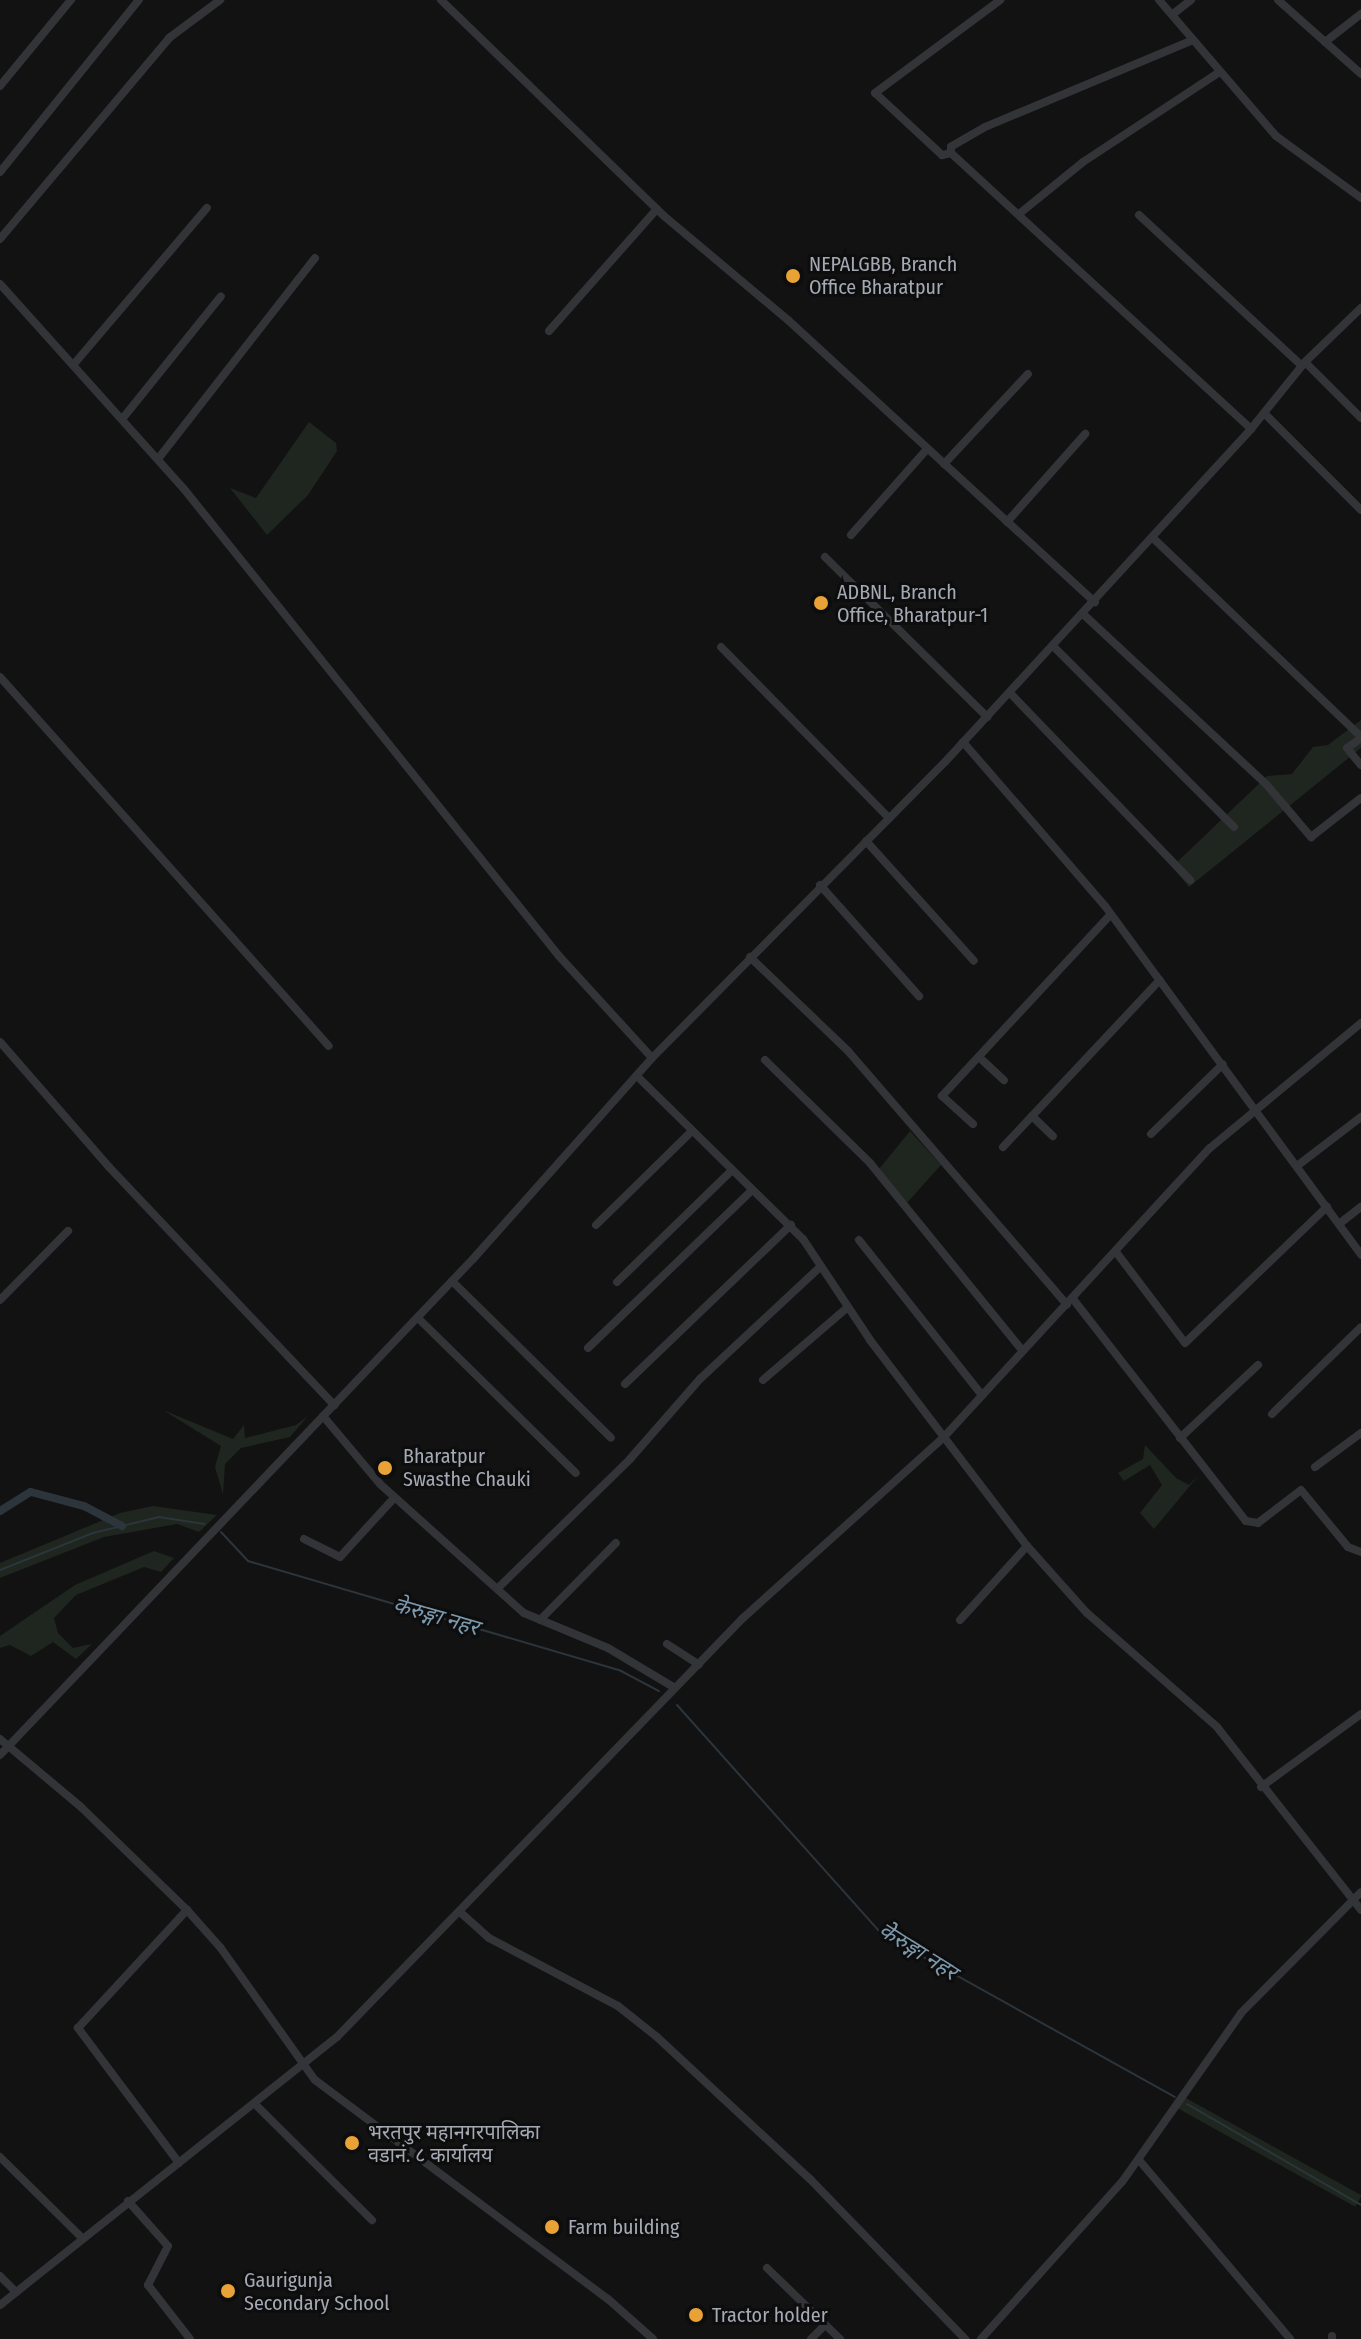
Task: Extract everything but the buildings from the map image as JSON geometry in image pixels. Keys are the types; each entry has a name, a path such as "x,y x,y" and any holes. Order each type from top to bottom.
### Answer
{"street":[{"path":"0,86 71,0"},
{"path":"0,172 139,0"},
{"path":"0,239 169,38 220,0"},
{"path":"441,0 657,209 788,320 1095,602"},
{"path":"951,153 942,155 875,93 1000,0"},
{"path":"1159,0 1218,73 1276,136 1361,198"},
{"path":"1173,14 1191,0"},
{"path":"1278,0 1361,74"},
{"path":"1325,42 1361,14"},
{"path":"1193,40 985,127 951,147 951,153 1251,429"},
{"path":"1019,214 1083,162 1218,73"},
{"path":"74,364 207,208"},
{"path":"549,331 657,209"},
{"path":"1139,215 1361,418"},
{"path":"158,459 315,258"},
{"path":"0,284 158,459 559,956 652,1058"},
{"path":"123,418 221,296"},
{"path":"0,1755 418,1318 652,1058 1010,693 1251,429 1303,364 1361,308"},
{"path":"944,464 1028,374"},
{"path":"1264,413 1361,510"},
{"path":"1007,522 1085,434"},
{"path":"851,535 927,449"},
{"path":"1153,538 1361,738 1347,748 1361,765"},
{"path":"825,557 987,717"},
{"path":"1083,614 1266,784 1311,837 1361,798"},
{"path":"1053,646 1234,827"},
{"path":"721,647 889,818"},
{"path":"0,677 329,1046"},
{"path":"1010,693 1190,880"},
{"path":"963,742 1111,914 1361,1255"},
{"path":"866,841 974,961"},
{"path":"820,885 919,996"},
{"path":"973,1124 942,1096 1111,914"},
{"path":"750,957 848,1051 1070,1302 1246,1521 1258,1523 1301,1490 1348,1547 1361,1552"},
{"path":"1003,1147 1160,980"},
{"path":"0,2305 128,2201 303,2067 460,1912 675,1688 943,1438 1255,1107 1361,1023"},
{"path":"0,1042 109,1167 334,1405"},
{"path":"979,1057 1004,1080"},
{"path":"765,1060 870,1163 1023,1351"},
{"path":"1151,1134 1223,1064"},
{"path":"637,1076 731,1171 791,1225 943,1438 1027,1546 1087,1613 1217,1727 1348,1900 1361,1910"},
{"path":"1032,1116 1053,1136"},
{"path":"1297,1166 1361,1117"},
{"path":"596,1225 691,1132"},
{"path":"617,1282 731,1171"},
{"path":"588,1348 752,1190"},
{"path":"1116,1252 1185,1343 1327,1207"},
{"path":"1339,1224 1361,1207"},
{"path":"625,1384 791,1225"},
{"path":"0,1300 68,1231"},
{"path":"859,1240 982,1395"},
{"path":"498,1588 630,1459 701,1378 820,1267"},
{"path":"452,1281 611,1438"},
{"path":"763,1380 848,1307"},
{"path":"418,1318 576,1473"},
{"path":"1272,1414 1361,1327"},
{"path":"1180,1438 1258,1365"},
{"path":"323,1416 394,1498 524,1613 608,1648 675,1688"},
{"path":"1315,1467 1361,1433"},
{"path":"304,1539 340,1557 394,1498"},
{"path":"540,1620 616,1543"},
{"path":"960,1620 1027,1546"},
{"path":"667,1644 699,1665"},
{"path":"1261,1787 1361,1714"},
{"path":"0,1739 81,1807 187,1910 220,1947 303,2067 608,2299 653,2339"},
{"path":"981,2339 1139,2160 1241,2013 1348,1900 1361,1892"},
{"path":"179,2163 78,2028 187,1910"},
{"path":"460,1912 489,1938 618,2006 657,2037 810,2179 965,2339"},
{"path":"255,2104 372,2220"},
{"path":"0,2157 82,2238"},
{"path":"1139,2160 1290,2339"},
{"path":"128,2201 168,2246 148,2285 190,2339"},
{"path":"767,2268 840,2339"},
{"path":"0,2276 16,2292"},
{"path":"811,2339 825,2325"}],"shaded area":[{"path":"309,422 336,443 337,451 308,495 267,535 230,488 256,498"},
{"path":"1361,720 1361,748 1189,887 1172,867 1267,776 1292,774 1313,747 1328,745"},
{"path":"910,1131 941,1165 905,1205 879,1169"},
{"path":"163,1410 233,1439 244,1425 245,1438 296,1425 308,1416 290,1437 241,1448 225,1464 223,1494 215,1467 221,1446"},
{"path":"1145,1445 1176,1478 1189,1485 1199,1475 1154,1529 1140,1513 1162,1485 1150,1465 1124,1481 1118,1473 1143,1459"},
{"path":"153,1506 217,1515 199,1532 177,1524 104,1537 0,1578 0,1563 120,1513"},
{"path":"154,1551 174,1558 161,1572 144,1567 76,1595 54,1618 58,1633 73,1648 92,1644 76,1659 53,1642 31,1656 10,1645 0,1648 0,1636 75,1585"},
{"path":"1184,2097 1361,2195 1355,2207 1178,2108"}],"waterway":[{"path":"0,1511 31,1492 84,1506 122,1526"},
{"path":"0,1570 93,1533 159,1517 204,1524"},
{"name":"केरुङ्गा नहर","path":"221,1532 248,1561 621,1671 659,1691"},
{"name":"केेरुङ्गा नहर","path":"677,1705 882,1934 1175,2097"},
{"name":"केेरुङ्गा नहर","path":"1187,2104 1361,2205"}],"place":[{"name":"NEPALGBB, Branch Office Bharatpur","path":"793,276"},
{"name":"ADBNL, Branch Office, Bharatpur-1","path":"821,603"},
{"name":"Bharatpur Swasthe Chauki","path":"385,1468"},
{"name":"भरतपुर महानगरपालिका वडानं. ८ कार्यालय","path":"352,2143"},
{"name":"Farm building","path":"552,2227"},
{"name":"Gaurigunja Secondary School","path":"228,2291"},
{"name":"Tractor holder","path":"696,2315"}]}
